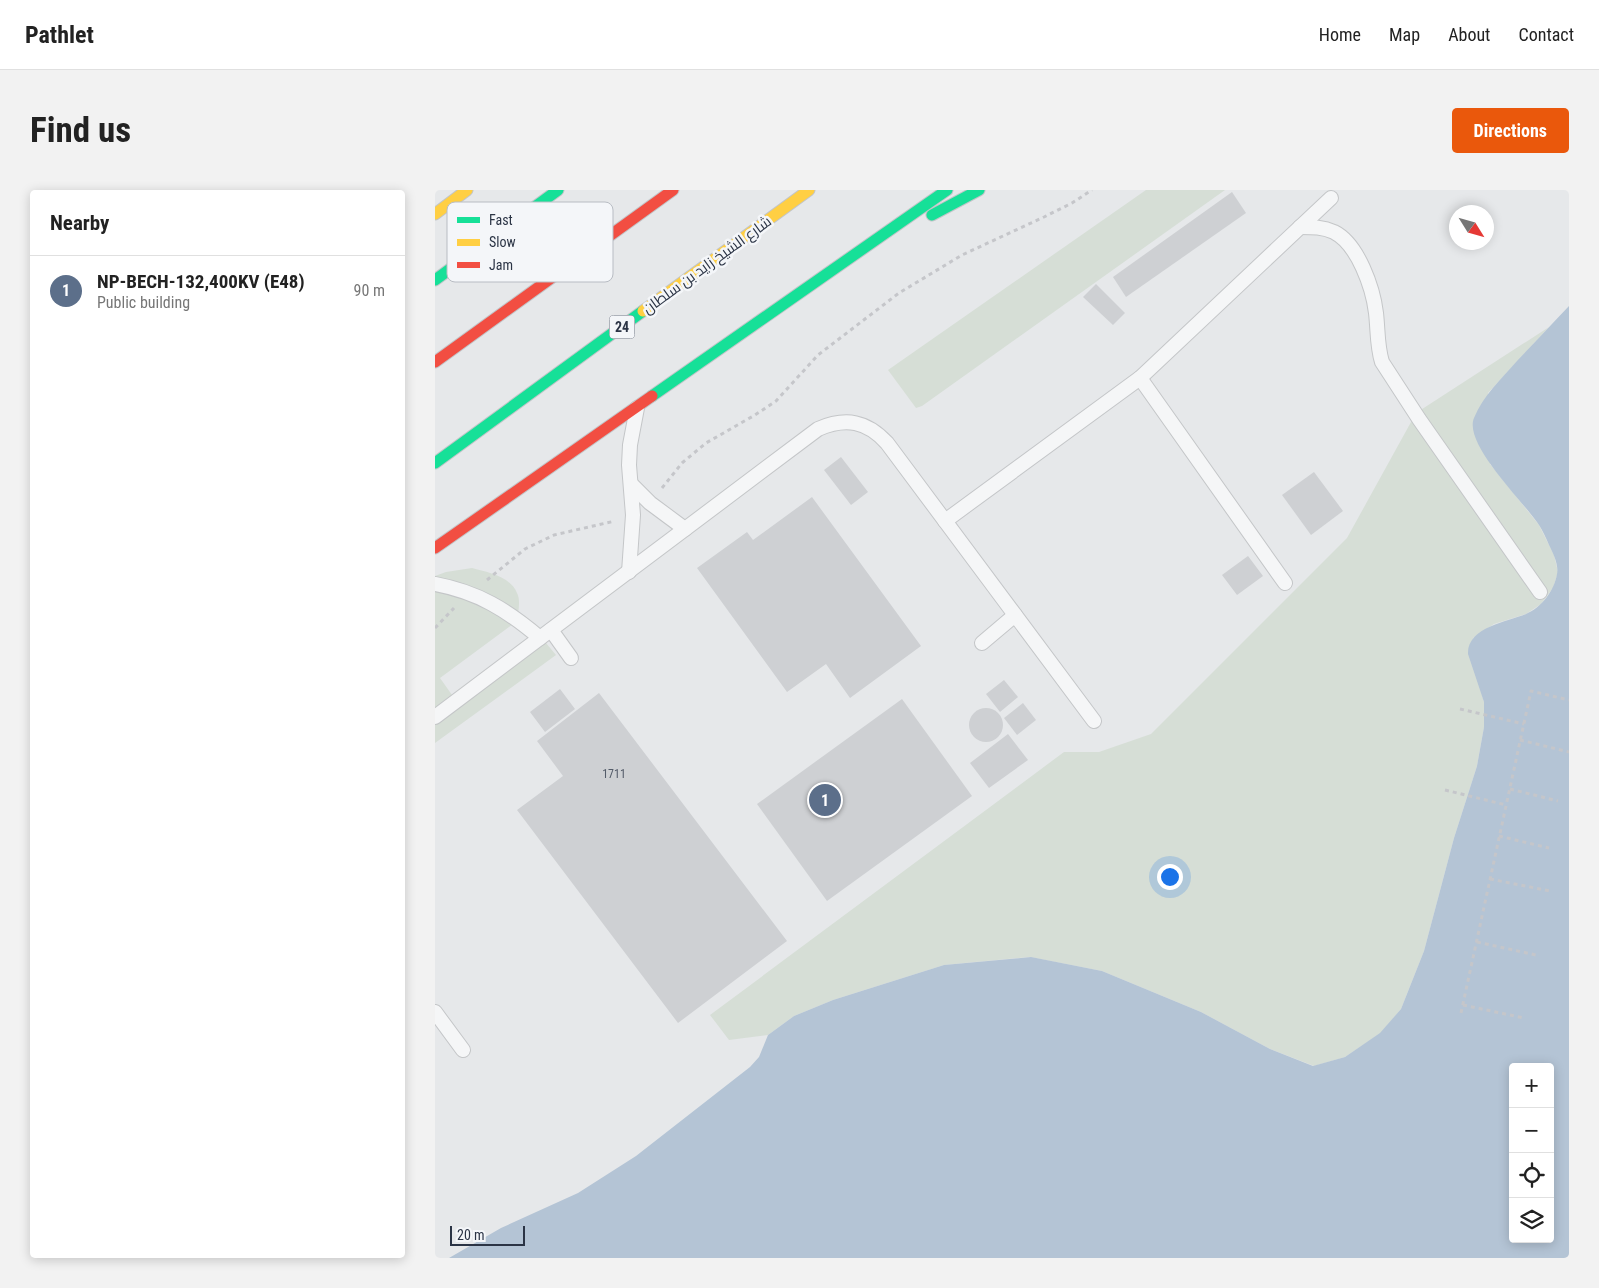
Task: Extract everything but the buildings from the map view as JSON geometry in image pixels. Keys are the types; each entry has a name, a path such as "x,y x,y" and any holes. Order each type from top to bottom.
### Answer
{"main road":[{"path":"451,202 467,190"},
{"path":"542,202 558,190"},
{"path":"613,233 673,190"},
{"name":"شارع الشيخ زايد بن سلطان","path":"435,463 809,190"},
{"path":"435,548 947,190"},
{"path":"837,266 979,190"},
{"path":"435,214 447,205"},
{"path":"435,280 447,271"},
{"path":"435,362 546,282"}],"lane":[{"path":"945,521 1140,378 1331,198"},
{"path":"1300,227 1319,227 1335,233 1349,244 1367,276 1373,294 1379,352 1382,362 1425,428 1539,592"},
{"path":"1140,378 1285,583"},
{"path":"629,572 633,515 629,464 630,445 638,406"},
{"path":"435,718 818,429 839,422 861,424 871,428 880,435 1094,721"},
{"path":"631,484 650,503 685,529"},
{"path":"435,584 469,593 501,608 546,634 571,658"},
{"path":"982,643 1015,615"},
{"path":"435,1012 463,1050"}],"path":[{"path":"650,503 682,463 706,443 755,415 775,401 805,366 899,293 962,255 1044,217 1092,190"},
{"path":"435,628 469,593 525,549 554,535 598,526 633,515"},
{"path":"1461,1014 1531,691 1569,700"},
{"path":"1460,709 1524,724"},
{"path":"1520,740 1569,752"},
{"path":"1510,789 1558,801"},
{"path":"1445,790 1506,805"},
{"path":"1499,836 1549,848"},
{"path":"1490,879 1549,891"},
{"path":"1477,942 1536,954"},
{"path":"1463,1005 1524,1018"}],"shaded area":[{"path":"1146,190 1225,190 922,406 916,408 888,370"},
{"path":"1549,327 1488,393 1490,464 1539,525 1554,555 1558,572 1553,588 1541,604 1526,614 1494,624 1473,638 1479,684 1484,702 1484,727 1477,766 1454,838 1424,951 1401,1009 1381,1033 1345,1057 1314,1066 1270,1049 1201,1012 1102,971 1030,957 944,965 833,1000 794,1016 768,1035 729,1040 710,1015 1064,752 1099,752 1151,734 1347,538 1416,413"},
{"path":"472,568 504,579 514,587 519,603 517,621 440,678 457,702 534,644 546,643 556,655 435,743 435,576 446,572"}],"water":[{"path":"1569,306 1569,1258 449,1258 501,1228 578,1193 636,1156 750,1067 759,1057 768,1035 794,1016 833,1000 944,965 1031,957 1102,971 1201,1012 1270,1049 1313,1066 1345,1057 1380,1033 1401,1009 1424,951 1454,838 1477,766 1484,727 1484,702 1468,654 1469,645 1474,637 1489,627 1526,614 1542,603 1550,592 1557,574 1555,559 1546,537 1532,515 1486,457 1473,429 1474,418 1482,402 1517,361"}],"traffic: fast":[{"path":"542,202 558,190"},
{"path":"652,396 947,190"},
{"path":"932,215 979,190"},
{"path":"435,280 447,271"},
{"path":"435,463 643,311"}],"traffic: slow":[{"path":"451,202 467,190"},
{"path":"643,311 809,190"},
{"path":"435,214 447,205"}],"traffic: jam":[{"path":"613,233 673,190"},
{"path":"435,362 546,282"},
{"path":"435,548 652,396"}],"place":[{"name":"NP-BECH-132,400KV (E48)","path":"825,800"}]}
